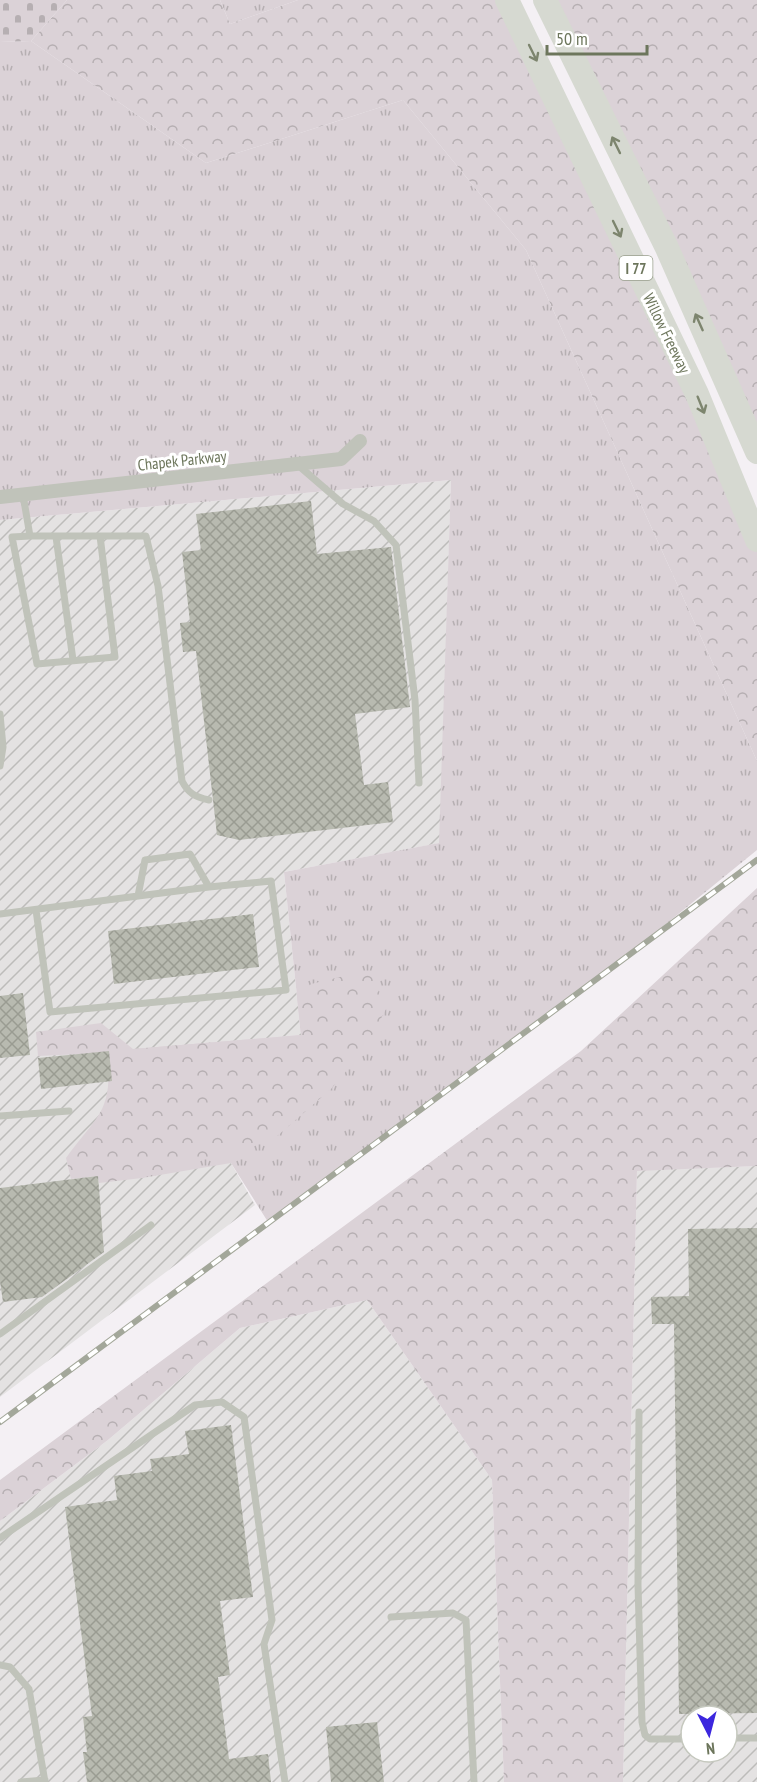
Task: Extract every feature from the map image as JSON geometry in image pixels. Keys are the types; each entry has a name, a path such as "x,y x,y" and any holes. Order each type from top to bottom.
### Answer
{"highway":[{"name":"Willow Freeway","path":"507,0 697,394 757,540"},
{"name":"Willow Freeway","path":"545,0 667,248 757,452"}],"street":[{"name":"Chapek Parkway","path":"0,497 340,459 360,441"}],"lane":[{"path":"297,464 343,504 374,521 396,545 415,700 420,783"},
{"path":"23,495 30,536"},
{"path":"100,536 115,657 37,664 12,537 30,536 56,537 100,536 146,536 158,586 182,781 187,791 199,798 209,800"},
{"path":"56,537 73,660"},
{"path":"0,714 3,747 0,766"},
{"path":"138,896 146,860 190,854 209,887"},
{"path":"0,914 271,881 286,990 50,1012 36,910"},
{"path":"0,1116 69,1111"},
{"path":"0,1334 152,1225"},
{"path":"0,1538 195,1405 222,1402 244,1416 272,1620 264,1644 285,1782"},
{"path":"639,1412 638,1585 642,1722 645,1735 650,1739 679,1739"},
{"path":"391,1617 453,1613 466,1620 474,1782"},
{"path":"0,1665 10,1667 29,1689 45,1781 21,1782"},
{"path":"739,1738 757,1738"}],"shaded area":[{"path":"451,480 440,843 284,872 301,1035 133,1050 231,1163 255,1205 0,1397 0,520"},
{"path":"757,1166 757,1782 623,1782 637,1170"},
{"path":"367,1300 492,1480 504,1782 0,1782 0,1521 108,1440 240,1328"}],"green space":[{"path":"0,0 67,0 31,41 0,42"},
{"path":"67,0 220,0 230,24 298,0 507,0 757,540 757,761 526,250 403,100 206,163 31,41"},
{"path":"220,0 298,0 230,24"},
{"path":"545,0 757,0 757,452"},
{"path":"31,41 206,163 403,100 526,250 757,761 757,850 639,946 268,1222 231,1163 142,1178 133,1049 301,1035 284,872 439,843 451,480 0,520 0,42"},
{"path":"757,888 757,1166 637,1171 623,1782 504,1782 492,1480 367,1300 240,1328 108,1440 0,1521 0,1480 581,1051"},
{"path":"373,975 386,1009 365,1049 331,1089 276,1137 142,1178 99,1183 98,1176 71,1179 66,1158 100,1113 107,1091 108,1058 82,1054 38,1056 36,1032 101,1023 133,1049 301,1035 297,997 311,984 344,976"}],"building":[{"path":"311,501 317,554 391,547 410,707 355,714 364,785 388,782 393,822 239,840 217,835 196,651 183,652 180,623 190,622 182,552 201,550 196,514"},
{"path":"253,914 259,967 114,984 108,931"},
{"path":"23,993 30,1055 0,1058 0,996"},
{"path":"109,1051 112,1081 41,1089 38,1058"},
{"path":"98,1176 104,1252 42,1297 3,1302 0,1282 0,1188"},
{"path":"757,1228 757,1713 739,1713 739,1704 679,1704 679,1714 674,1324 652,1324 651,1297 689,1296 688,1229"},
{"path":"231,1425 253,1597 220,1601 230,1675 218,1677 229,1759 268,1754 271,1782 87,1782 83,1752 87,1752 83,1717 92,1716 65,1507 117,1500 114,1476 152,1471 150,1459 189,1454 185,1431"},
{"path":"377,1722 384,1782 331,1782 326,1727"}],"railway":[{"path":"0,1422 757,860"}]}
